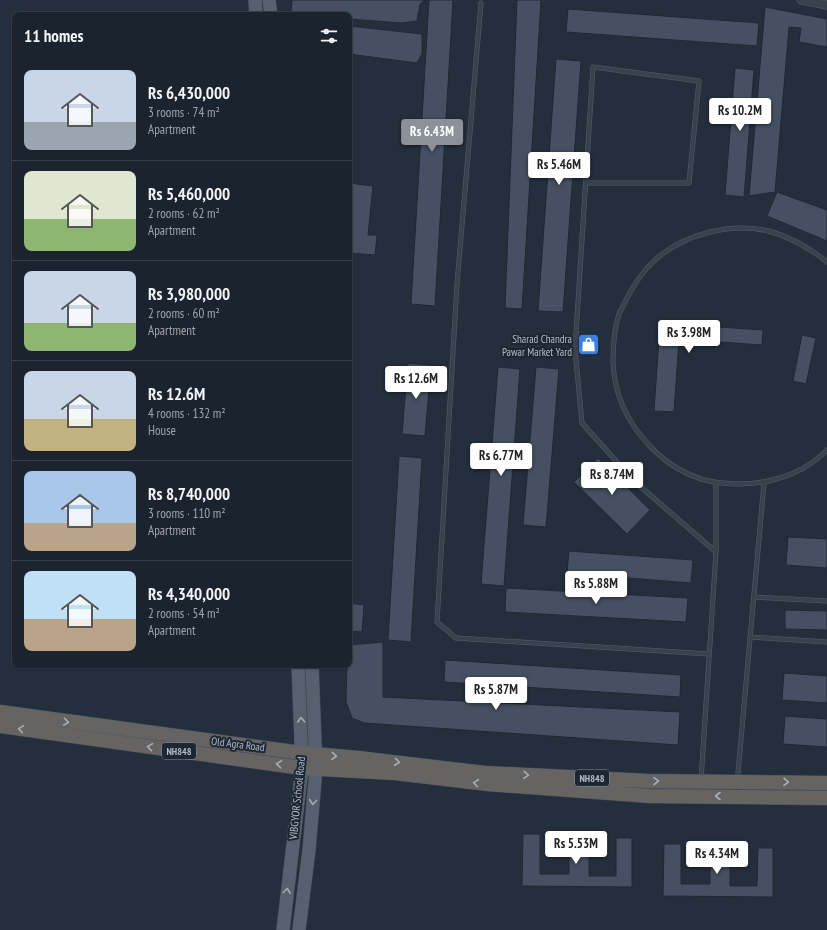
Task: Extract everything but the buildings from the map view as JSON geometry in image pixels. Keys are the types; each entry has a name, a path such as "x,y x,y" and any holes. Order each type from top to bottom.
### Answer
{"highway":[{"name":"Old Agra Road","path":"0,712 302,753 485,773 649,781 701,781"},
{"name":"NH848","path":"0,726 302,768 395,774 488,784 650,796 827,798"},
{"name":"NH848","path":"701,781 827,783"}],"main road":[{"path":"255,0 256,12"},
{"path":"270,0 271,12"},
{"name":"VIBGYOR School Road","path":"283,930 302,768 298,668"},
{"name":"VIBGYOR School Road","path":"299,930 309,850 316,768 312,668"}],"street":[{"path":"801,0 827,5"}],"lane":[{"path":"481,2 457,284 437,622 456,638 709,654"},
{"path":"586,183 689,183 699,81 593,67 575,349 582,423 634,481 716,552"},
{"path":"827,262 801,243 771,232 740,228 709,231 680,243 654,261 634,285 619,313 613,344 614,376 622,406 638,434 659,456 686,473 716,483 740,485 764,483 794,473 827,450"},
{"path":"700,796 716,552 716,483"},
{"path":"736,796 764,483"},
{"path":"754,597 827,601"},
{"path":"750,637 827,642"}],"place":[{"name":"Sharad Chandra Pawar Market Yard","path":"588,345"}]}
